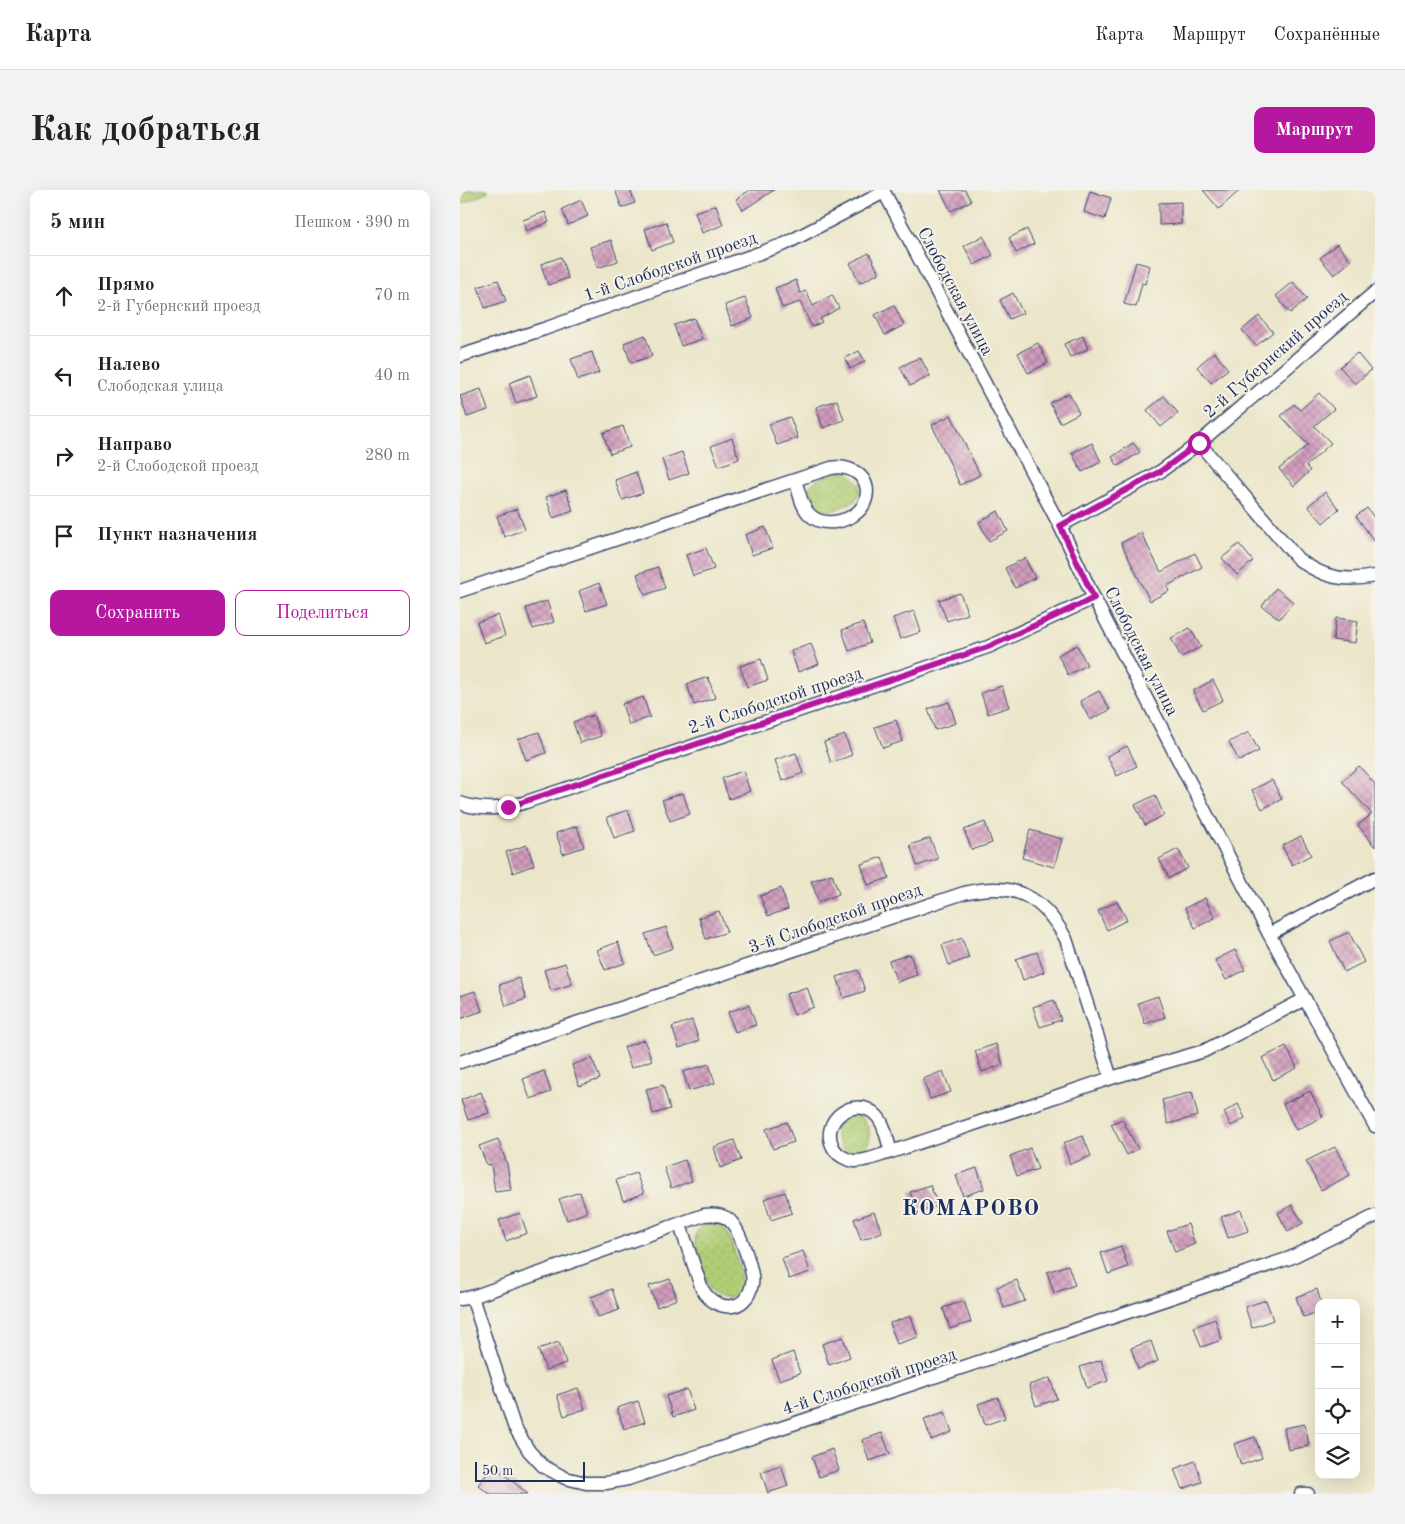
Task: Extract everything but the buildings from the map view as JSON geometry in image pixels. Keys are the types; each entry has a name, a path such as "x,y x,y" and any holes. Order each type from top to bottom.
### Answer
{"street":[{"name":"1-й Слободской проезд","path":"460,356 544,329 785,244 884,191"},
{"name":"Слободская улица","path":"884,191 1060,526 1094,598 1269,934 1375,1126"},
{"name":"2-й Губернский проезд","path":"1060,526 1161,471 1199,443 1375,292"},
{"name":"2-й Губернский проезд","path":"1199,443 1298,559 1311,569 1334,577 1359,579 1375,576"},
{"path":"460,591 831,468 841,466 851,469 860,475 865,483 866,494 864,503 858,512 850,517 828,523 818,521 809,515 795,480"},
{"name":"2-й Слободской проезд","path":"460,804 493,809 523,803 988,647 1094,598"},
{"path":"1269,934 1375,878"},
{"name":"3-й Слободской проезд","path":"460,1062 964,893 984,888 1005,889 1025,895 1042,906 1056,921 1066,939 1111,1078"},
{"path":"891,1152 883,1125 878,1116 869,1110 859,1107 847,1110 838,1115 832,1123 829,1133 831,1143 836,1152 844,1158 859,1160 891,1152 1111,1078 1204,1051 1305,999"},
{"name":"4-й Слободской проезд","path":"680,1225 702,1289 707,1298 715,1304 725,1307 735,1305 744,1300 750,1292 753,1282 752,1272 732,1223 724,1217 714,1214 704,1215 680,1225 466,1298 514,1426 529,1450 543,1466 565,1478 586,1483 606,1483 628,1479 1290,1258 1375,1216"},
{"path":"1301,1494 1308,1494"}],"green space":[{"path":"460,190 487,190 488,192 460,205"},
{"path":"839,472 848,472 860,484 859,493 855,501 829,511 815,509 809,501 808,494 812,484"},
{"path":"845,1114 861,1117 869,1130 867,1145 858,1152 848,1154 842,1149 837,1139 835,1128"},
{"path":"710,1222 720,1224 725,1229 738,1265 741,1287 739,1292 731,1297 722,1297 713,1293 703,1272 695,1240 699,1228"}],"district":[{"name":"КОМАРОВО","path":"971,1207"}],"route":[{"path":"508,807 988,647 1094,598 1060,526 1161,471 1199,443"}]}
